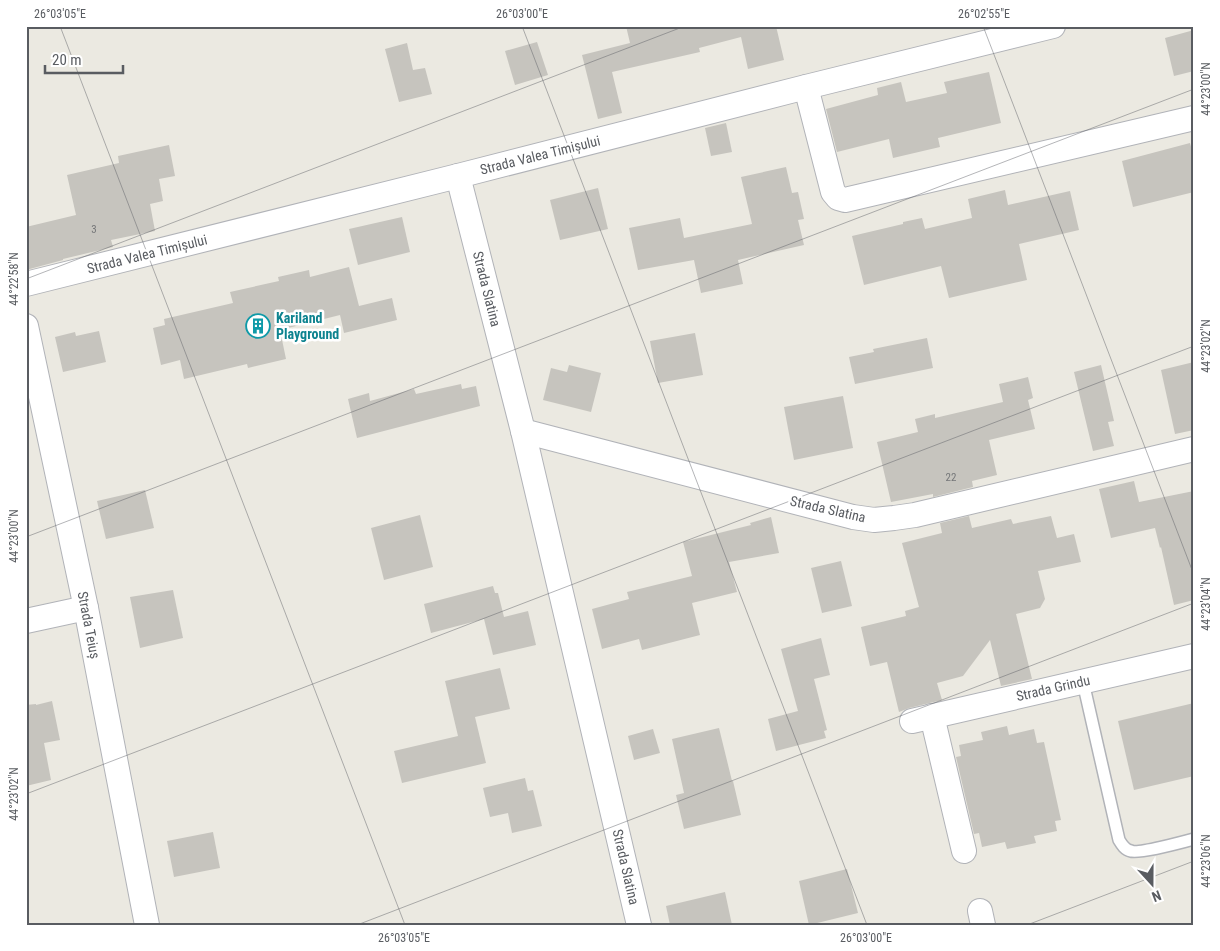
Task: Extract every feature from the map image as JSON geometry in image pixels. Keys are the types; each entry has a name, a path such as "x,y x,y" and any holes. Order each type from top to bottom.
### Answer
{"street":[{"name":"Strada Valea Timișului","path":"26,284 1053,26"},
{"path":"806,87 833,192 838,198 845,200 1194,118"},
{"name":"Strada Slatina","path":"458,176 523,430 639,925"},
{"name":"Strada Teiuș","path":"26,326 36,420 86,608 147,925"},
{"name":"Strada Slatina","path":"523,430 853,518 874,520 914,515 1194,449"},
{"path":"26,621 86,608"},
{"name":"Strada Grindu","path":"964,850 922,718 1194,656"}],"lane":[{"path":"1083,682 1119,840 1124,847 1132,852 1194,839"}],"building":[{"path":"626,26 776,26 784,60 748,69 741,37 699,48 700,52 612,72 622,113 598,119 582,55 630,43"},
{"path":"1194,30 1194,71 1174,76 1165,38"},
{"path":"537,42 548,75 515,85 505,51"},
{"path":"407,43 413,70 425,68 432,94 399,102 385,49"},
{"path":"989,72 1001,123 938,138 940,147 893,158 889,139 837,152 826,109 878,95 877,88 901,82 906,102 947,93 944,82"},
{"path":"726,123 732,152 711,156 705,128"},
{"path":"1190,143 1194,158 1194,192 1133,207 1122,161"},
{"path":"169,145 175,176 159,179 163,201 150,204 155,231 111,240 113,247 26,270 26,227 76,215 67,175 119,163 118,156"},
{"path":"786,167 792,193 798,192 804,219 798,220 804,245 738,260 743,284 701,293 694,260 638,270 629,228 680,218 684,238 752,224 741,177"},
{"path":"598,188 608,229 560,240 550,200"},
{"path":"1005,190 1008,205 1070,191 1079,230 1019,244 1027,280 949,298 941,266 864,285 852,236 922,218 925,229 972,218 968,199"},
{"path":"402,217 410,252 358,265 349,229"},
{"path":"349,267 359,306 392,298 397,320 344,333 340,315 280,330 286,359 248,368 247,364 184,379 180,360 161,365 153,328 165,325 164,319 233,303 230,292 279,281 278,277 309,270 310,277"},
{"path":"99,331 106,362 63,372 55,337 75,332 76,336"},
{"path":"695,333 703,375 658,383 650,341"},
{"path":"927,338 933,368 855,384 849,357 874,352 873,349"},
{"path":"1194,362 1194,430 1175,434 1161,370"},
{"path":"569,365 601,373 591,412 543,400 551,368 567,372"},
{"path":"1101,365 1114,421 1108,422 1114,446 1093,451 1074,372"},
{"path":"1028,377 1033,398 1028,400 1035,429 989,440 997,475 972,481 973,487 933,497 933,494 891,502 877,442 918,432 915,419 935,414 935,418 1003,402 999,384"},
{"path":"461,384 462,389 476,386 480,406 357,438 348,399 369,393 370,401 414,389 416,394"},
{"path":"843,396 853,448 794,460 784,407"},
{"path":"1134,481 1139,502 1194,491 1194,600 1174,605 1155,528 1111,538 1099,489"},
{"path":"145,490 154,528 106,539 97,501"},
{"path":"420,515 433,567 384,580 371,528"},
{"path":"969,516 972,528 1011,519 1013,524 1051,516 1057,538 1074,534 1081,562 1038,571 1045,599 1040,608 1016,614 1032,679 1001,686 990,640 963,676 937,683 942,700 899,712 887,662 870,666 861,627 906,616 905,611 919,607 902,543 942,533 940,523"},
{"path":"771,517 779,553 729,562 737,592 692,603 700,635 642,650 639,639 602,649 592,609 629,599 627,592 692,576 683,542 751,525 750,523"},
{"path":"841,561 852,606 822,613 811,568"},
{"path":"493,586 495,593 498,593 504,617 528,611 536,645 493,655 484,619 431,633 424,604"},
{"path":"173,590 183,638 140,648 130,597"},
{"path":"821,638 830,675 814,679 827,730 824,731 826,738 776,751 768,719 798,711 781,649"},
{"path":"500,668 510,709 475,717 486,763 402,783 394,751 458,736 445,681"},
{"path":"52,701 60,740 44,743 51,780 26,786 26,705 36,705"},
{"path":"1194,703 1194,776 1134,790 1118,721"},
{"path":"1007,726 1009,735 1034,729 1037,743 1044,742 1061,820 1055,821 1057,831 1034,836 1036,843 1007,849 1005,842 982,847 979,833 974,834 956,757 961,756 959,745 983,740 981,732"},
{"path":"719,728 741,815 684,829 676,795 684,793 672,739"},
{"path":"653,729 660,753 634,760 628,736"},
{"path":"525,778 528,791 533,790 542,826 512,833 508,813 490,817 483,788"},
{"path":"213,832 220,868 174,877 167,841"},
{"path":"847,869 858,913 809,925 799,881"},
{"path":"725,892 732,925 670,925 666,906"}],"place":[{"name":"Kariland Playground","path":"258,326"}]}
